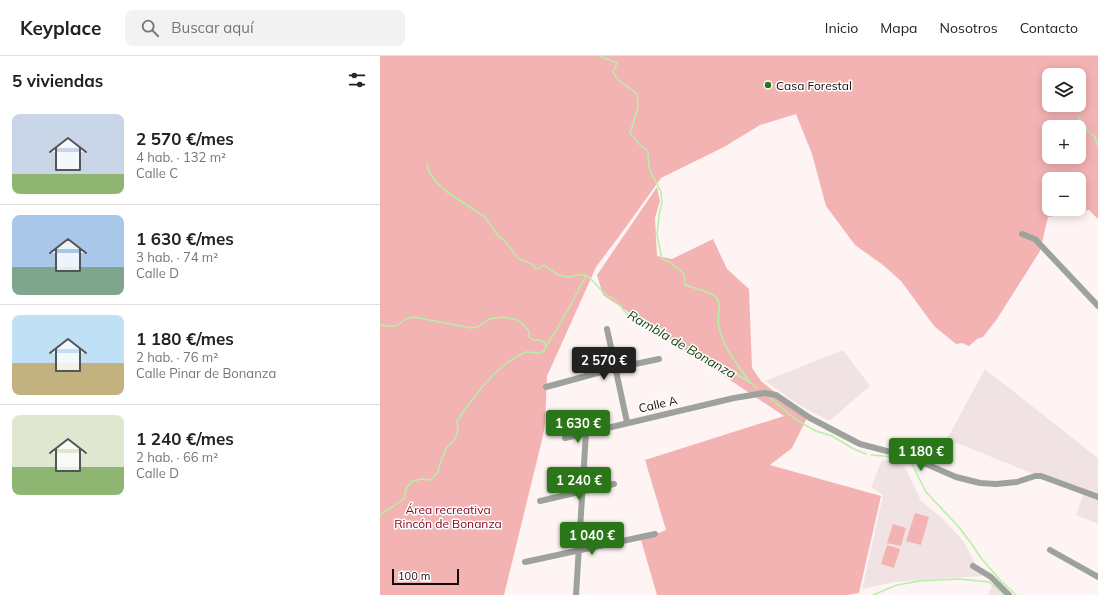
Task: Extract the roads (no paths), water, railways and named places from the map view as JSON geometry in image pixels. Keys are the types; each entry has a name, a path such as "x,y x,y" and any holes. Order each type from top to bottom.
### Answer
{"street":[{"path":"1022,234 1036,239 1098,306"},
{"path":"607,328 627,422"},
{"path":"546,387 616,368 659,359"},
{"name":"Calle A","path":"565,438 627,422 765,393 776,395 810,418 860,444 917,460 956,477 980,483 996,484 1017,482 1035,476 1041,476 1098,497"},
{"path":"576,595 586,432"},
{"path":"540,501 614,484"},
{"path":"525,562 655,534"},
{"path":"1050,550 1098,577"},
{"path":"973,566 991,577 1009,595"}],"waterway":[{"path":"600,56 617,63 613,72 616,77 637,94 638,108 630,133 639,144 648,151 649,168 661,192 662,202 657,235 662,259 670,262 684,274 685,285 706,291 716,297 719,304 718,323 721,335 736,363 750,382"},
{"path":"1078,116 1088,131 1095,137 1098,146"},
{"name":"Rambla de Bonanza","path":"427,164 429,172 436,182 447,192 485,217 499,237 503,239 519,259 532,264 538,269 544,265 559,275 566,277 581,274 587,276 605,294 615,300 628,315 636,317 697,351 757,388"},
{"path":"380,515 404,499 406,489 412,481 422,479 431,480 438,472 446,448 455,439 458,431 457,421 490,378 507,363 523,353 539,353 544,351 586,276"},
{"path":"380,324 384,326 396,326 406,319 414,317 471,328 478,327 489,319 502,317 518,320 529,331 529,337 533,340 540,340 544,342 546,346"},
{"name":"Rambla de Bonanza","path":"770,398 805,425 816,431 832,436 852,448 866,454"},
{"name":"Rambla de Bonanza","path":"871,455 894,457 912,464 926,492 958,526 981,558 1000,580 1016,595"},
{"path":"873,595 897,585 920,581 959,579 989,582 1005,595"}],"place":[{"name":"Casa Forestal","path":"768,85"}],"park label":[{"name":"Área recreativa Rincón de Bonanza","path":"448,516"}]}
